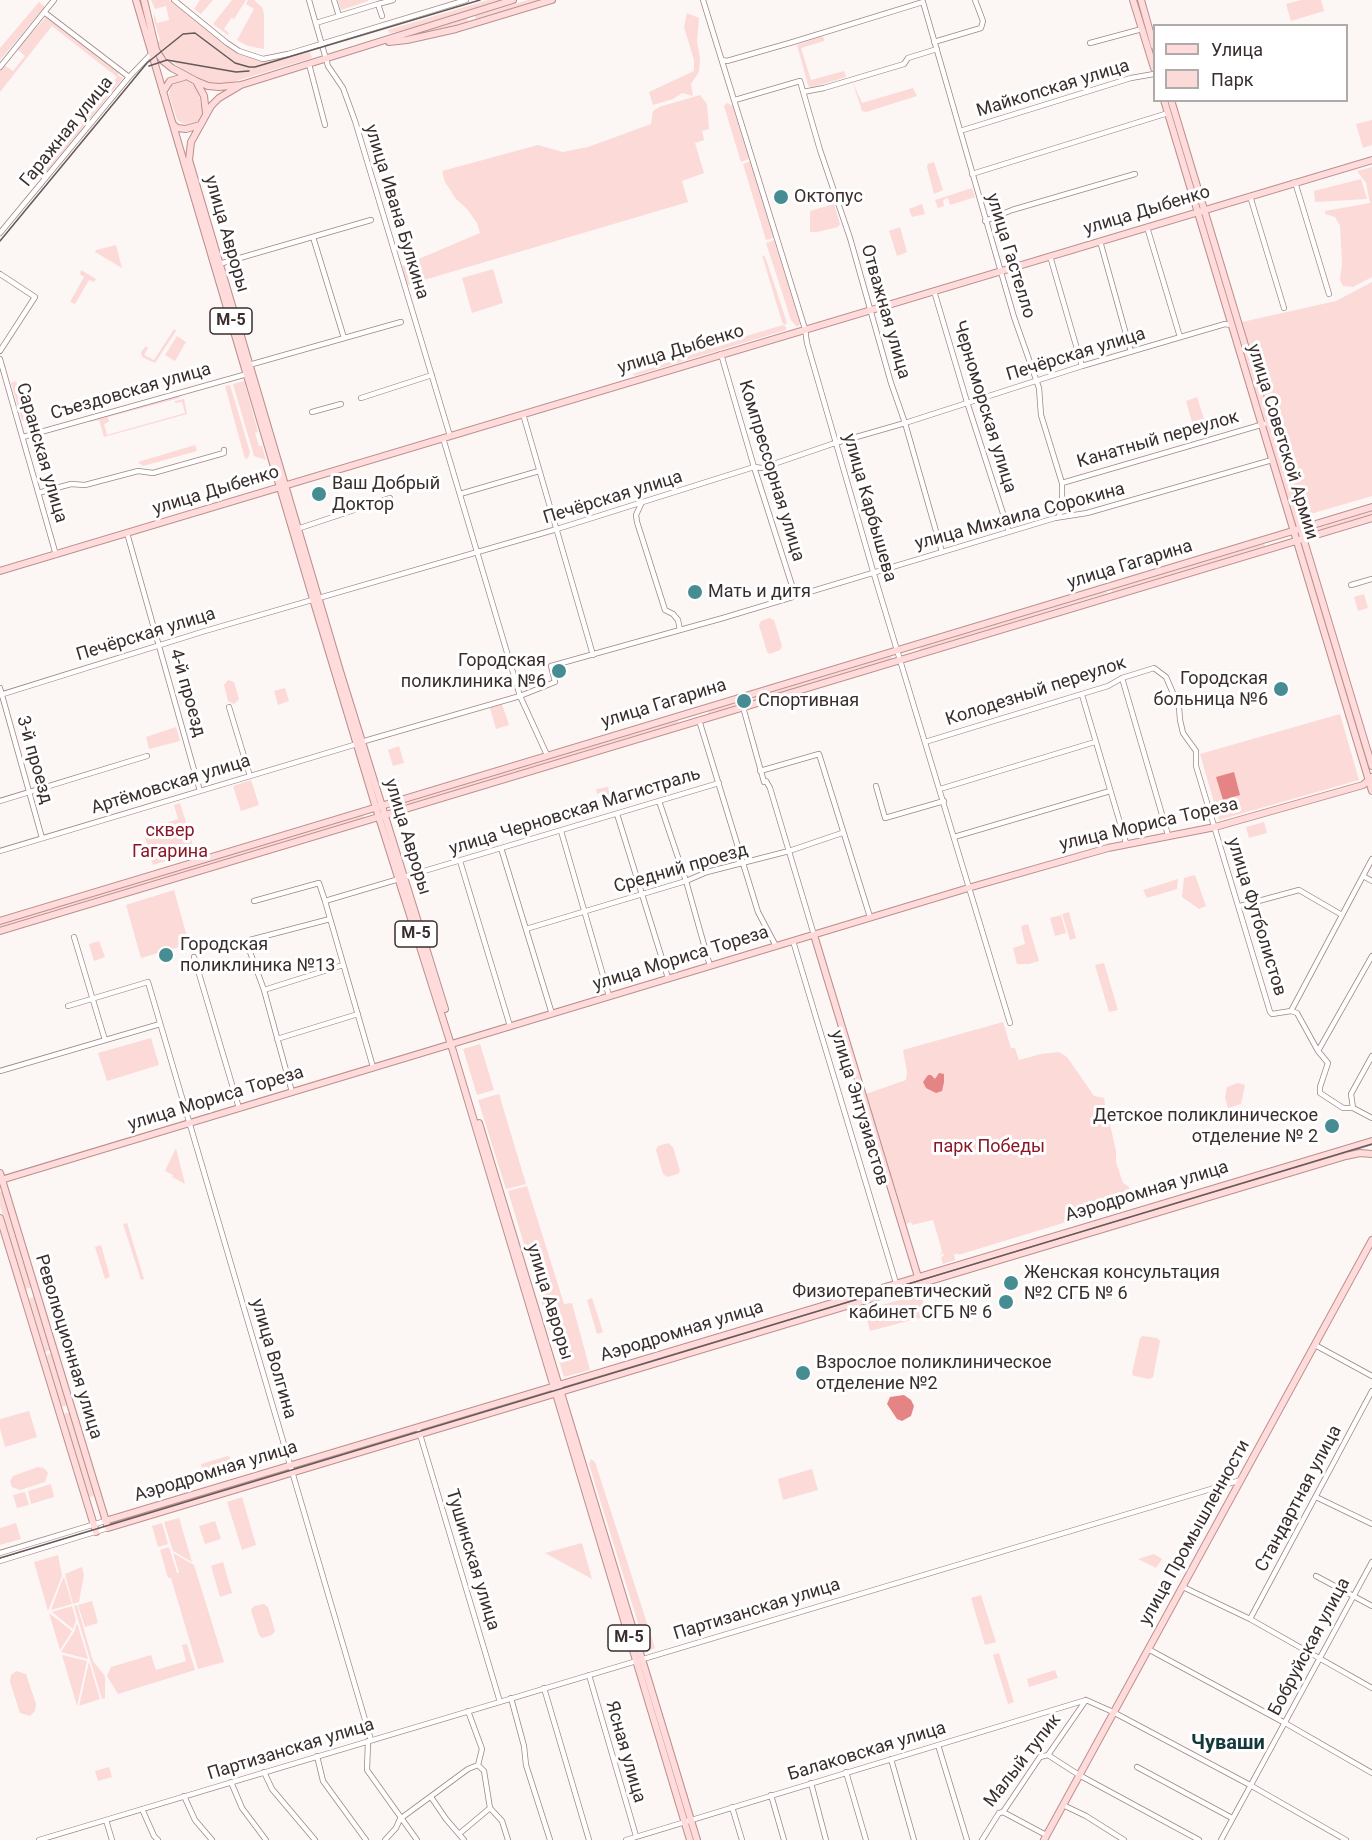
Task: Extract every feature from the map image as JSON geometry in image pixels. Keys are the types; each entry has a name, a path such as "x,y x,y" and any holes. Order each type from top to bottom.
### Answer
{"main road":[{"name":"улица Авроры","path":"136,0 154,51 172,68 187,77 214,87 241,85"},
{"name":"улица Авроры","path":"144,0 162,92 316,598"},
{"path":"241,85 513,0"},
{"path":"382,42 407,40 478,23 552,0"},
{"path":"1133,0 1153,42"},
{"path":"1141,0 1153,59"},
{"path":"477,11 473,19 478,23"},
{"path":"162,92 170,81 187,77"},
{"path":"196,81 204,96 206,117"},
{"name":"улица Авроры","path":"241,85 219,98 191,142 189,156 282,486 297,529 356,744 382,816 453,1043 555,1386 643,1658 688,1820 690,1840"},
{"name":"улица Советской Армии","path":"1165,102 1239,322 1372,767"},
{"name":"улица Советской Армии","path":"1172,102 1231,325 1372,791"},
{"path":"171,121 175,126 183,129 200,125"},
{"name":"улица Дыбенко","path":"0,571 1372,160"},
{"path":"1231,325 1239,322"},
{"name":"улица Гагарина","path":"0,921 1372,507"},
{"name":"улица Гагарина","path":"0,931 1372,518"},
{"path":"1267,538 1270,548"},
{"path":"916,645 918,654"},
{"path":"1331,657 1339,654"},
{"path":"696,710 699,720"},
{"path":"1351,724 1359,721"},
{"path":"1364,767 1372,767"},
{"name":"улица Мориса Тореза","path":"1,1178 969,888 1126,843 1215,827 1369,782"},
{"name":"улица Энтузиастов","path":"814,935 918,1277"},
{"name":"Аэродромная улица","path":"106,1525 290,1465 1372,1141"},
{"name":"Аэродромная улица","path":"106,1525 420,1435 1346,1156 1360,1153 1372,1154"},
{"name":"Революционная улица","path":"1,1178 106,1525"},
{"name":"Революционная улица","path":"0,1218 96,1532"},
{"name":"улица Промышленности","path":"1045,1838 1372,1240"},
{"name":"улица Авроры","path":"558,1393 636,1661 688,1820 697,1840"},
{"path":"86,1498 93,1500 97,1493"}],"street":[{"path":"0,67 54,0"},
{"path":"174,0 239,51 263,59 466,0"},
{"name":"улица Ивана Булкина","path":"309,0 326,59 346,96 450,436"},
{"path":"334,0 339,16"},
{"path":"371,0 382,16"},
{"path":"316,23 393,0"},
{"name":"улица Карбышева","path":"703,0 805,329 807,343 873,571 1010,1023"},
{"path":"934,42 981,28 983,21 975,0"},
{"name":"улица Гастелло","path":"722,60 727,61 784,45 923,2 1000,271 1039,388 1041,415 1062,483 1059,517"},
{"path":"44,12 129,77"},
{"path":"1090,43 1146,28"},
{"path":"803,92 904,64 908,58 936,50"},
{"name":"Гаражная улица","path":"0,233 129,77 154,51"},
{"path":"309,64 325,125"},
{"name":"Майкопская улица","path":"960,131 1131,78 1153,74"},
{"name":"Отважная улица","path":"735,100 800,81 871,309 942,552"},
{"path":"972,174 1168,113"},
{"path":"985,221 1012,210 1136,174"},
{"path":"1294,182 1329,294"},
{"path":"1250,196 1284,308"},
{"path":"219,264 371,220"},
{"path":"1147,227 1180,337"},
{"path":"313,237 344,338"},
{"path":"1100,241 1131,352"},
{"path":"1050,256 1082,366"},
{"path":"0,274 35,297 0,351"},
{"name":"Черноморская улица","path":"934,291 1009,532"},
{"path":"249,365 401,322"},
{"name":"Печёрская улица","path":"1,694 316,598 557,530 754,467 762,468 1082,366 1225,324 1231,325"},
{"name":"Компрессорная улица","path":"721,354 795,596"},
{"name":"Саранская улица","path":"0,359 56,555"},
{"name":"Съездовская улица","path":"22,437 247,374"},
{"path":"361,398 432,375"},
{"path":"312,412 341,404"},
{"path":"523,414 593,655"},
{"name":"Канатный переулок","path":"1062,483 1269,422"},
{"path":"442,438 520,696 547,755"},
{"path":"38,493 71,484 85,485 138,471 153,473 224,453 224,450"},
{"name":"улица Михаила Сорокина","path":"520,696 555,682 551,666 681,630 1059,517 1087,513 1272,460"},
{"path":"460,494 539,471"},
{"path":"297,529 390,498"},
{"path":"642,502 636,514 637,522 665,610 678,620 681,630"},
{"name":"4-й проезд","path":"128,533 200,791"},
{"path":"1351,585 1372,579"},
{"name":"Колодезный переулок","path":"925,742 1110,686 1122,678 1154,668"},
{"name":"улица Футболистов","path":"1154,668 1165,676 1179,707 1183,733 1196,751 1196,766 1240,906 1270,1012 1272,1014 1297,1012 1318,1052 1328,1063 1320,1086 1320,1093 1343,1108 1353,1108"},
{"path":"1122,678 1168,836"},
{"name":"3-й проезд","path":"0,688 42,838"},
{"path":"1082,694 1126,843"},
{"name":"Артёмовская улица","path":"0,851 520,696"},
{"path":"229,707 250,776"},
{"path":"743,707 760,771 764,782 766,781 770,788 814,935"},
{"path":"699,720 761,919 776,946"},
{"path":"940,789 1095,742"},
{"path":"760,771 819,754 870,918"},
{"path":"0,801 147,756"},
{"name":"улица Черновская Магистраль","path":"325,901 719,783"},
{"path":"876,786 885,818 944,801"},
{"path":"954,837 1110,791"},
{"path":"659,801 686,881 710,966"},
{"path":"617,814 668,978"},
{"path":"561,831 609,996"},
{"name":"Средний проезд","path":"526,928 843,833"},
{"path":"501,848 552,1014"},
{"path":"1292,1011 1372,859"},
{"path":"460,861 510,1026"},
{"path":"1362,876 1372,881"},
{"path":"254,901 319,883 373,1067"},
{"path":"1240,906 1299,890 1342,915"},
{"path":"292,1092 264,990 246,941 330,919"},
{"path":"74,937 105,1040"},
{"name":"улица Энтузиастов","path":"793,940 896,1283"},
{"path":"1318,1052 1372,956"},
{"path":"195,957 239,1108"},
{"path":"264,990 343,965"},
{"name":"улица Волгина","path":"94,999 148,982 369,1741 367,1770 417,1840"},
{"path":"68,1006 94,999"},
{"path":"277,1039 358,1014"},
{"path":"0,1071 160,1024"},
{"path":"1372,1056 1352,1094 1353,1108 1372,1118"},
{"path":"1315,1345 1372,1376"},
{"name":"Стандартная улица","path":"1250,1619 1372,1391"},
{"name":"Тушинская улица","path":"418,1427 500,1702"},
{"name":"Партизанская улица","path":"39,1840 1240,1480"},
{"path":"1316,1497 1372,1524"},
{"name":"Аэродромная улица","path":"0,1553 93,1524 106,1525"},
{"name":"Аэродромная улица","path":"0,1561 96,1532 106,1525"},
{"name":"Бобруйская улица","path":"1221,1840 1372,1564"},
{"path":"1316,1576 1372,1606"},
{"path":"1183,1587 1250,1619 1372,1688"},
{"path":"1148,1649 1372,1773"},
{"name":"Ясная улица","path":"589,1675 636,1836"},
{"path":"544,1688 589,1840"},
{"path":"511,1698 524,1746 526,1765 550,1840"},
{"path":"1086,1700 1250,1785 1346,1840"},
{"name":"Балаковская улица","path":"626,1840 1086,1700"},
{"name":"Малый тупик","path":"982,1840 1040,1757 1048,1755 1086,1700"},
{"path":"468,1711 482,1749 478,1765"},
{"path":"938,1745 967,1840"},
{"path":"1048,1755 1079,1775 1199,1840"},
{"path":"317,1756 323,1781 366,1840"},
{"path":"891,1759 914,1840"},
{"path":"385,1840 396,1828 400,1819 468,1769 478,1765"},
{"path":"478,1765 484,1771 490,1808 502,1821 508,1840"},
{"path":"1137,1767 1232,1818"},
{"path":"264,1772 272,1789 315,1840"},
{"path":"846,1772 866,1840"},
{"path":"231,1782 242,1808 266,1840"},
{"path":"811,1783 826,1840"},
{"path":"771,1795 784,1840"},
{"path":"184,1796 195,1820 212,1840"},
{"path":"431,1797 464,1840"},
{"path":"1063,1805 1086,1816 1124,1840"},
{"path":"732,1807 742,1840"},
{"path":"459,1834 490,1808"},
{"path":"142,1809 158,1840"},
{"path":"1003,1812 1045,1838"},
{"path":"106,1820 112,1840"}],"green space":[{"path":"151,0 173,2 239,53 272,59 309,49 312,58 226,84 209,83 184,70 163,55 157,43 160,40 154,13 157,23 169,20 166,6 155,9"},
{"path":"200,0 213,0 201,14 194,9"},
{"path":"232,0 246,0 234,19 231,18 224,29 229,33 228,35 213,24"},
{"path":"248,0 254,0 262,7 264,49 248,46 237,40 254,9 246,4"},
{"path":"338,0 368,0 368,1 341,10"},
{"path":"488,0 503,0 404,31 389,33 388,30"},
{"path":"528,0 539,0 476,20 475,16"},
{"path":"1301,0 1321,0 1324,11 1291,21 1286,4"},
{"path":"39,2 45,7 0,60 0,48"},
{"path":"687,13 699,18 697,41 700,59 699,72 691,84 693,96 682,93 673,99 653,105 649,92 694,71 694,60 684,27"},
{"path":"46,17 119,72 118,75 123,78 41,179 37,176 117,77 52,26 0,92 0,70 4,65 13,71 25,56 17,49"},
{"path":"466,17 468,21 465,23 409,37 408,35"},
{"path":"822,36 824,41 801,48 811,80 844,71 846,77 811,88 808,85 797,45"},
{"path":"180,80 189,81 197,88 202,108 203,115 199,122 188,126 177,120 169,95 171,86"},
{"path":"853,83 862,103 913,88 917,96 866,112 862,111"},
{"path":"700,95 707,104 709,129 702,131 704,140 695,143 704,173 682,181 688,202 407,285 402,266 480,233 477,223 445,182 442,171 538,145 563,152 588,147 651,124 653,111 659,107"},
{"path":"727,103 733,106 749,159 741,162 724,106"},
{"path":"1372,120 1372,145 1363,148 1356,124"},
{"path":"751,161 774,238 766,240 743,164"},
{"path":"934,162 943,190 934,194 927,167 928,164"},
{"path":"1372,167 1372,277 1353,287 1343,286 1340,280 1342,264 1340,226 1335,217 1325,214 1325,211 1370,203 1366,183 1357,171"},
{"path":"1361,179 1367,199 1315,202 1314,191"},
{"path":"972,188 975,197 950,205 948,198 943,200 944,206 938,208 935,200"},
{"path":"834,204 840,224 838,227 810,232 810,211"},
{"path":"922,204 925,214 912,217 909,209"},
{"path":"900,227 907,252 897,256 889,231"},
{"path":"774,240 799,317 800,324 797,327 791,320 766,243"},
{"path":"116,245 122,268 95,252"},
{"path":"762,255 768,265 787,323 785,325 782,322"},
{"path":"493,269 503,303 472,313 462,278"},
{"path":"81,270 96,279 94,282 89,280 75,304 70,302 84,277 80,274"},
{"path":"1372,282 1372,496 1300,517 1242,322 1336,301"},
{"path":"783,325 786,330 634,376 633,374 691,355 694,352"},
{"path":"174,329 176,331 155,363 142,357 141,352 146,346 148,348 144,355 154,360"},
{"path":"177,336 186,342 175,361 165,355"},
{"path":"16,381 27,419 22,421 11,383"},
{"path":"244,381 258,432 255,433 266,460 254,456 233,384"},
{"path":"230,385 250,452 248,458 245,459 225,386"},
{"path":"179,395 180,398 108,417 109,422 104,424 107,435 185,413 182,402 175,403 175,401 184,399 187,414 104,437 99,420 90,422 89,417 92,416 94,420 100,418 100,415"},
{"path":"1197,397 1204,419 1192,422 1186,401"},
{"path":"195,445 197,451 143,466 138,462"},
{"path":"1372,510 1372,514 1309,533 1308,530"},
{"path":"1264,543 1265,546 1112,592 1111,589"},
{"path":"1106,591 1107,593 919,649 920,647"},
{"path":"1364,594 1368,608 1358,611 1354,597"},
{"path":"769,618 774,620 782,646 780,650 770,654 767,652 759,625 761,621"},
{"path":"891,656 892,659 708,713 708,711"},
{"path":"228,680 234,682 239,699 234,704 228,701 224,685"},
{"path":"285,688 289,701 278,705 274,691"},
{"path":"502,704 509,725 496,729 490,708"},
{"path":"1340,714 1359,780 1219,820 1200,754"},
{"path":"677,719 678,723 400,807 398,805"},
{"path":"176,727 180,741 149,749 146,737"},
{"path":"399,746 404,763 393,766 388,750"},
{"path":"251,780 259,805 241,811 233,786"},
{"path":"608,787 609,792 617,790 619,798 601,802 596,789"},
{"name":"сквер Гагарина","path":"180,803 195,852 153,865 143,831 178,819 174,805"},
{"path":"363,815 364,818 0,928 0,924"},
{"path":"1264,822 1267,833 1249,838 1246,827"},
{"path":"1195,875 1206,906 1199,909 1182,897 1184,878"},
{"path":"1178,879 1177,889 1147,898 1143,890"},
{"path":"174,890 189,944 141,958 126,905"},
{"path":"1069,912 1076,938 1070,940 1062,914"},
{"path":"1061,915 1066,933 1055,936 1050,918"},
{"path":"1028,924 1039,961 1017,964 1013,948 1025,944 1021,926"},
{"path":"99,941 105,957 94,961 89,944"},
{"path":"1104,963 1118,1010 1109,1012 1095,965"},
{"name":"парк Победы","path":"1003,1022 1011,1048 1015,1048 1019,1060 1059,1052 1067,1057 1094,1096 1104,1098 1107,1122 1110,1124 1116,1151 1116,1162 1123,1183 1129,1187 1131,1195 1123,1201 1092,1211 1096,1213 958,1255 958,1253 954,1255 955,1260 943,1264 941,1258 944,1255 943,1253 940,1255 942,1251 933,1220 912,1225 911,1222 906,1224 866,1094 906,1080 903,1050"},
{"path":"151,1038 159,1065 107,1081 98,1053"},
{"path":"480,1044 494,1090 477,1095 463,1049"},
{"path":"1238,1083 1245,1085 1241,1104 1228,1108 1225,1098 1227,1087"},
{"path":"499,1094 526,1184 506,1189 478,1100"},
{"path":"668,1143 673,1147 680,1171 678,1174 667,1177 663,1174 656,1150 658,1146"},
{"path":"176,1148 185,1184 165,1171"},
{"path":"527,1186 564,1304 572,1303 590,1370 564,1377 508,1191"},
{"path":"4,1191 33,1287 25,1289 0,1206 0,1192"},
{"path":"127,1223 144,1279 141,1280 123,1224"},
{"path":"101,1245 110,1277 105,1279 95,1247"},
{"path":"921,1294 927,1316 870,1331 866,1316 872,1315 871,1308"},
{"path":"36,1296 52,1349 45,1352 29,1299"},
{"path":"592,1298 603,1332 597,1334 587,1300"},
{"path":"1143,1336 1157,1338 1160,1341 1153,1377 1149,1379 1134,1376 1132,1373 1140,1338"},
{"path":"53,1353 69,1405 61,1407 46,1355"},
{"path":"29,1411 37,1437 5,1447 0,1419"},
{"path":"71,1412 95,1494 92,1497 88,1496 63,1414"},
{"path":"230,1457 229,1474 205,1480 201,1464"},
{"path":"591,1459 595,1462 655,1648 647,1652 589,1464"},
{"path":"38,1467 44,1468 48,1473 45,1482 20,1490 12,1487 10,1481 13,1476"},
{"path":"812,1469 818,1490 783,1500 778,1479"},
{"path":"51,1484 54,1497 31,1504 28,1491"},
{"path":"25,1492 29,1505 17,1508 13,1495"},
{"path":"242,1497 256,1545 242,1550 227,1502"},
{"path":"179,1518 192,1562 173,1551 164,1522"},
{"path":"215,1521 221,1539 205,1544 199,1526"},
{"path":"16,1523 21,1539 0,1545 0,1528"},
{"path":"162,1523 168,1544 158,1547 152,1526"},
{"path":"582,1543 592,1579 545,1553"},
{"path":"169,1547 177,1573 179,1573 173,1553 194,1565 224,1662 198,1669 171,1578 168,1578 160,1550"},
{"path":"1154,1554 1162,1559 1156,1568 1138,1559"},
{"path":"58,1555 62,1576 48,1611 34,1562"},
{"path":"223,1562 232,1593 220,1597 211,1566"},
{"path":"82,1567 84,1575 79,1602 73,1604 65,1574"},
{"path":"64,1577 72,1604 51,1610 61,1583"},
{"path":"981,1595 996,1642 985,1645 971,1598"},
{"path":"92,1601 98,1623 85,1627 78,1605"},
{"path":"264,1604 268,1607 275,1631 272,1635 262,1638 251,1610 254,1606"},
{"path":"77,1605 93,1661 105,1676 105,1698 102,1699 74,1606"},
{"path":"72,1606 76,1620 73,1629 52,1612"},
{"path":"49,1613 72,1631 60,1650"},
{"path":"77,1623 88,1659 61,1652"},
{"path":"187,1644 195,1670 118,1694 107,1676 111,1667 151,1655 156,1670 186,1661 182,1645"},
{"path":"999,1653 1014,1702 1008,1704 993,1655"},
{"path":"62,1655 87,1661 77,1706"},
{"path":"89,1662 100,1699 79,1706"},
{"path":"1055,1670 1058,1678 1029,1687 1027,1679"},
{"path":"16,1671 26,1674 36,1704 35,1711 30,1716 20,1713 10,1682 11,1675"},
{"path":"109,1767 112,1777 98,1781 95,1771"}],"shaded area":[{"path":"1234,772 1240,795 1223,800 1216,777"},
{"path":"939,1073 944,1074 944,1082 942,1091 936,1093 926,1088 923,1082 928,1075 935,1079"},
{"path":"904,1395 911,1400 914,1406 911,1416 902,1421 897,1419 887,1404 890,1397"}],"tram line":[{"path":"0,241 147,63 183,34 195,33 235,63 255,67 480,0"},
{"path":"149,66 167,60 236,72 249,71"},
{"path":"0,1558 1372,1144"}],"place":[{"name":"Октопус","path":"781,197"},
{"name":"Ваш Добрый Доктор","path":"319,494"},
{"name":"Мать и дитя","path":"695,592"},
{"name":"Городская поликлиника №6","path":"559,671"},
{"name":"Городская больница №6","path":"1281,689"},
{"name":"Спортивная","path":"744,701"},
{"name":"Городская поликлиника №13","path":"166,955"},
{"name":"Детское поликлиническое отделение № 2","path":"1332,1126"},
{"name":"Женская консультация №2 СГБ № 6","path":"1011,1283"},
{"name":"Физиотерапевтический кабинет СГБ № 6","path":"1006,1302"},
{"name":"Взрослое поликлиническое отделение №2","path":"803,1373"}],"district":[{"name":"Чуваши","path":"1228,1744"}]}
